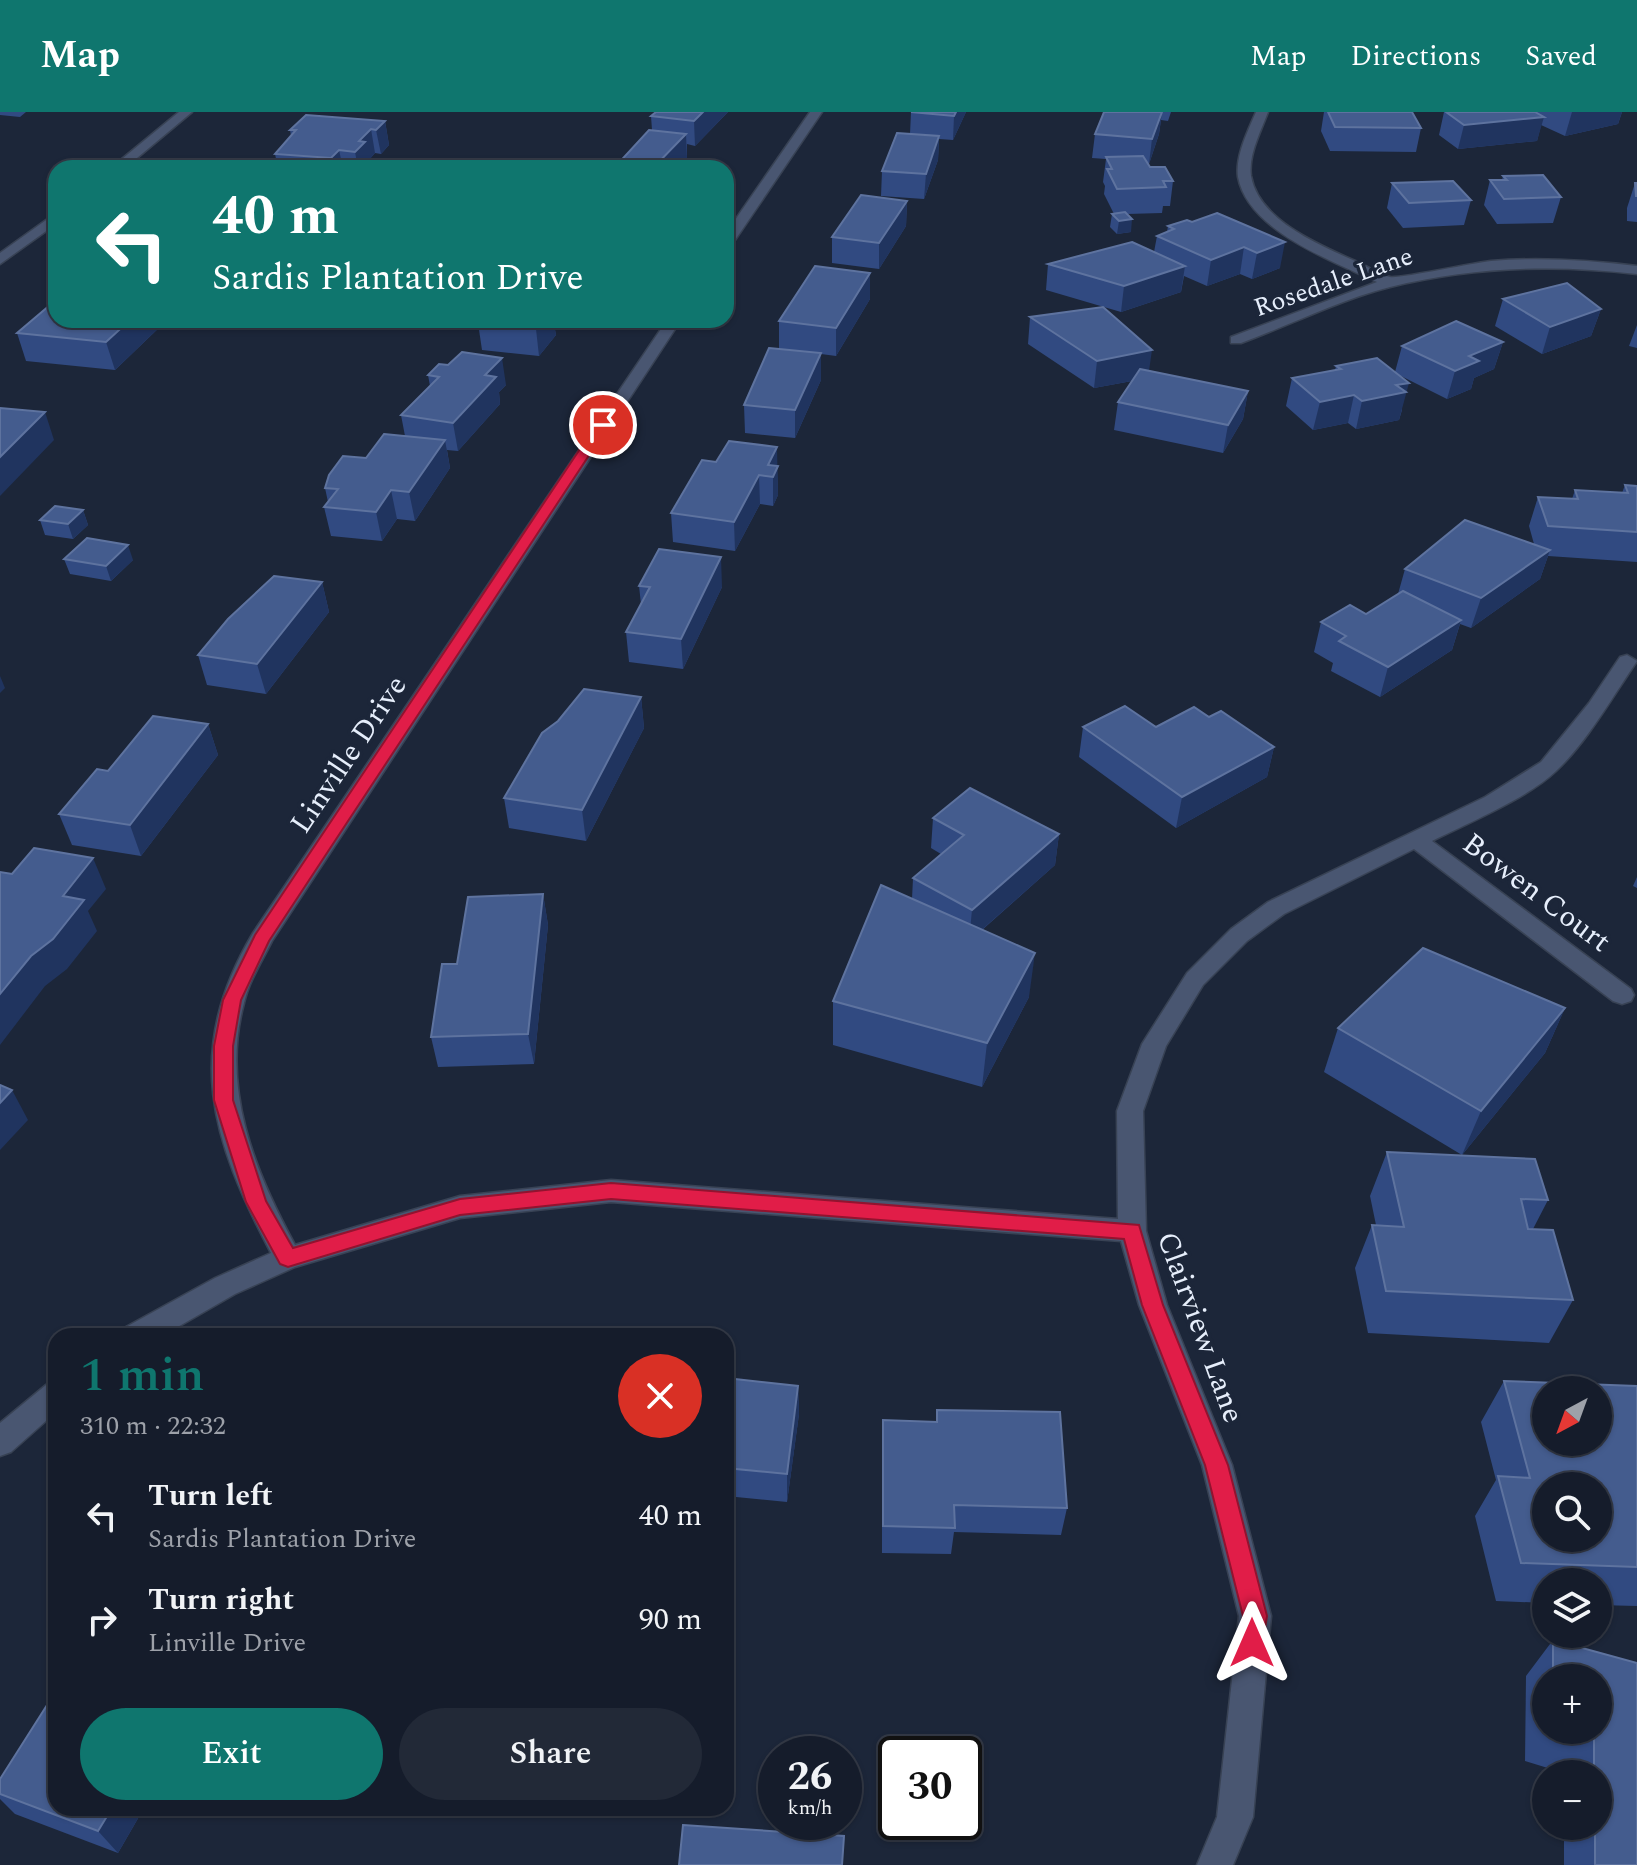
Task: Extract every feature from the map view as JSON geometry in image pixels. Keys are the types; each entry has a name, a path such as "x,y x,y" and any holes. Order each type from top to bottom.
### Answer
{"street":[{"path":"127,160 186,112"},
{"path":"734,231 816,112"},
{"path":"1262,112 1247,157 1245,176 1253,199 1267,216 1302,238 1391,283"},
{"path":"0,260 48,223"},
{"name":"Rosedale Lane","path":"1236,340 1391,283 1435,272 1502,265 1595,264 1637,270"},
{"name":"Linville Drive","path":"288,1258 257,1202 223,1100 223,1046 232,1000 261,939 669,328"},
{"name":"Clairview Lane","path":"1215,1865 1235,1817 1255,1616 1217,1465 1153,1305 1132,1231 1130,1111 1154,1044 1195,979 1239,935 1276,908 1493,802 1548,767 1596,707 1627,661"},
{"name":"Bowen Court","path":"1415,839 1622,995"},
{"path":"150,1328 225,1286 288,1258 460,1207 611,1191 1132,1231"},
{"path":"0,1442 48,1401"}],"building":[{"path":"656,112 703,112 694,121 651,116"},
{"path":"911,112 956,112 954,116"},
{"path":"1104,112 1162,112 1152,139 1095,134"},
{"path":"1328,112 1412,112 1421,128 1335,127"},
{"path":"1446,112 1535,112 1544,117 1464,125"},
{"path":"306,115 385,121 359,141 365,142 355,152 339,150 331,158 275,154 296,130 290,130"},
{"path":"649,130 686,134 661,160 621,160"},
{"path":"897,133 939,136 926,174 882,171"},
{"path":"1143,156 1150,167 1165,167 1173,181 1163,181 1166,187 1117,189 1107,169 1112,169 1106,157"},
{"path":"1543,175 1561,197 1504,199 1490,180 1507,180 1503,176"},
{"path":"1453,181 1471,200 1409,203 1392,183"},
{"path":"861,195 907,201 879,243 832,237"},
{"path":"1125,212 1132,219 1119,221 1112,214"},
{"path":"1217,213 1285,242 1257,253 1244,247 1211,260 1157,236 1174,229 1168,226"},
{"path":"1132,242 1185,266 1124,286 1048,264"},
{"path":"815,266 870,273 836,328 779,321"},
{"path":"1567,283 1601,309 1550,327 1503,299"},
{"path":"48,307 48,328 121,328 106,342 17,333"},
{"path":"1103,307 1152,350 1097,361 1030,317"},
{"path":"1456,321 1503,342 1469,356 1479,361 1455,371 1402,346"},
{"path":"769,348 821,353 795,410 744,405"},
{"path":"462,352 502,358 485,375 496,377 453,423 401,415 439,377 428,375 439,364 448,365"},
{"path":"1377,358 1409,383 1396,385 1406,392 1362,401 1354,395 1320,402 1292,378 1341,369 1336,366"},
{"path":"1140,369 1248,391 1228,425 1118,402"},
{"path":"0,408 45,412 0,457"},
{"path":"384,434 445,440 409,492 391,490 376,512 324,507 338,489 325,488 329,475 343,456 366,458"},
{"path":"729,441 777,447 768,465 778,466 773,477 759,475 734,522 671,513 702,460 716,462"},
{"path":"1625,485 1637,486 1637,532 1548,526 1538,497 1578,499 1575,490 1628,493"},
{"path":"55,506 83,510 68,524 40,520"},
{"path":"1465,520 1550,550 1481,598 1405,569"},
{"path":"87,538 128,545 106,566 64,559"},
{"path":"659,549 721,557 681,639 626,632 650,587 639,586"},
{"path":"274,576 322,582 257,664 198,655 228,619"},
{"path":"1403,591 1461,620 1388,667 1339,641 1346,636 1321,622 1350,605 1366,614"},
{"path":"584,689 641,697 582,810 504,798 542,733 558,721"},
{"path":"1125,706 1156,727 1194,707 1209,717 1221,711 1274,747 1182,797 1083,727"},
{"path":"153,716 208,724 130,825 59,814 97,769 108,771"},
{"path":"970,788 1059,834 972,910 913,878 964,835 933,818"},
{"path":"34,848 93,858 63,896 84,900 53,939 31,956 0,994 0,872 12,874"},
{"path":"881,885 1035,953 987,1043 833,1001"},
{"path":"543,894 528,1034 431,1037 442,964 457,964 468,897"},
{"path":"1423,948 1565,1008 1481,1111 1338,1028"},
{"path":"0,1085 12,1090 0,1103"},
{"path":"1387,1152 1535,1159 1548,1200 1521,1199 1528,1229 1553,1230 1573,1300 1386,1291 1372,1225 1404,1227"},
{"path":"734,1379 798,1386 787,1474 734,1469"},
{"path":"1504,1381 1532,1382 1532,1456 1612,1456 1612,1385 1637,1386 1637,1567 1521,1563 1498,1476 1530,1478"},
{"path":"937,1410 1060,1412 1067,1508 954,1505 955,1528 883,1526 883,1420 937,1422"},
{"path":"1553,1648 1582,1648 1637,1663 1637,1865 1595,1865 1595,1840 1612,1840 1612,1760 1594,1760 1594,1744 1612,1744 1612,1664 1553,1664"},
{"path":"48,1704 48,1812 0,1794 0,1779"},
{"path":"58,1816 107,1816 98,1831"},
{"path":"683,1825 758,1830 758,1840 844,1840 842,1865 679,1865"}],"route":[{"path":"603,425 261,939 232,1000 223,1046 223,1100 257,1202 288,1258 460,1207 611,1191 1132,1231 1153,1305 1217,1465 1255,1616 1252,1643"}]}
